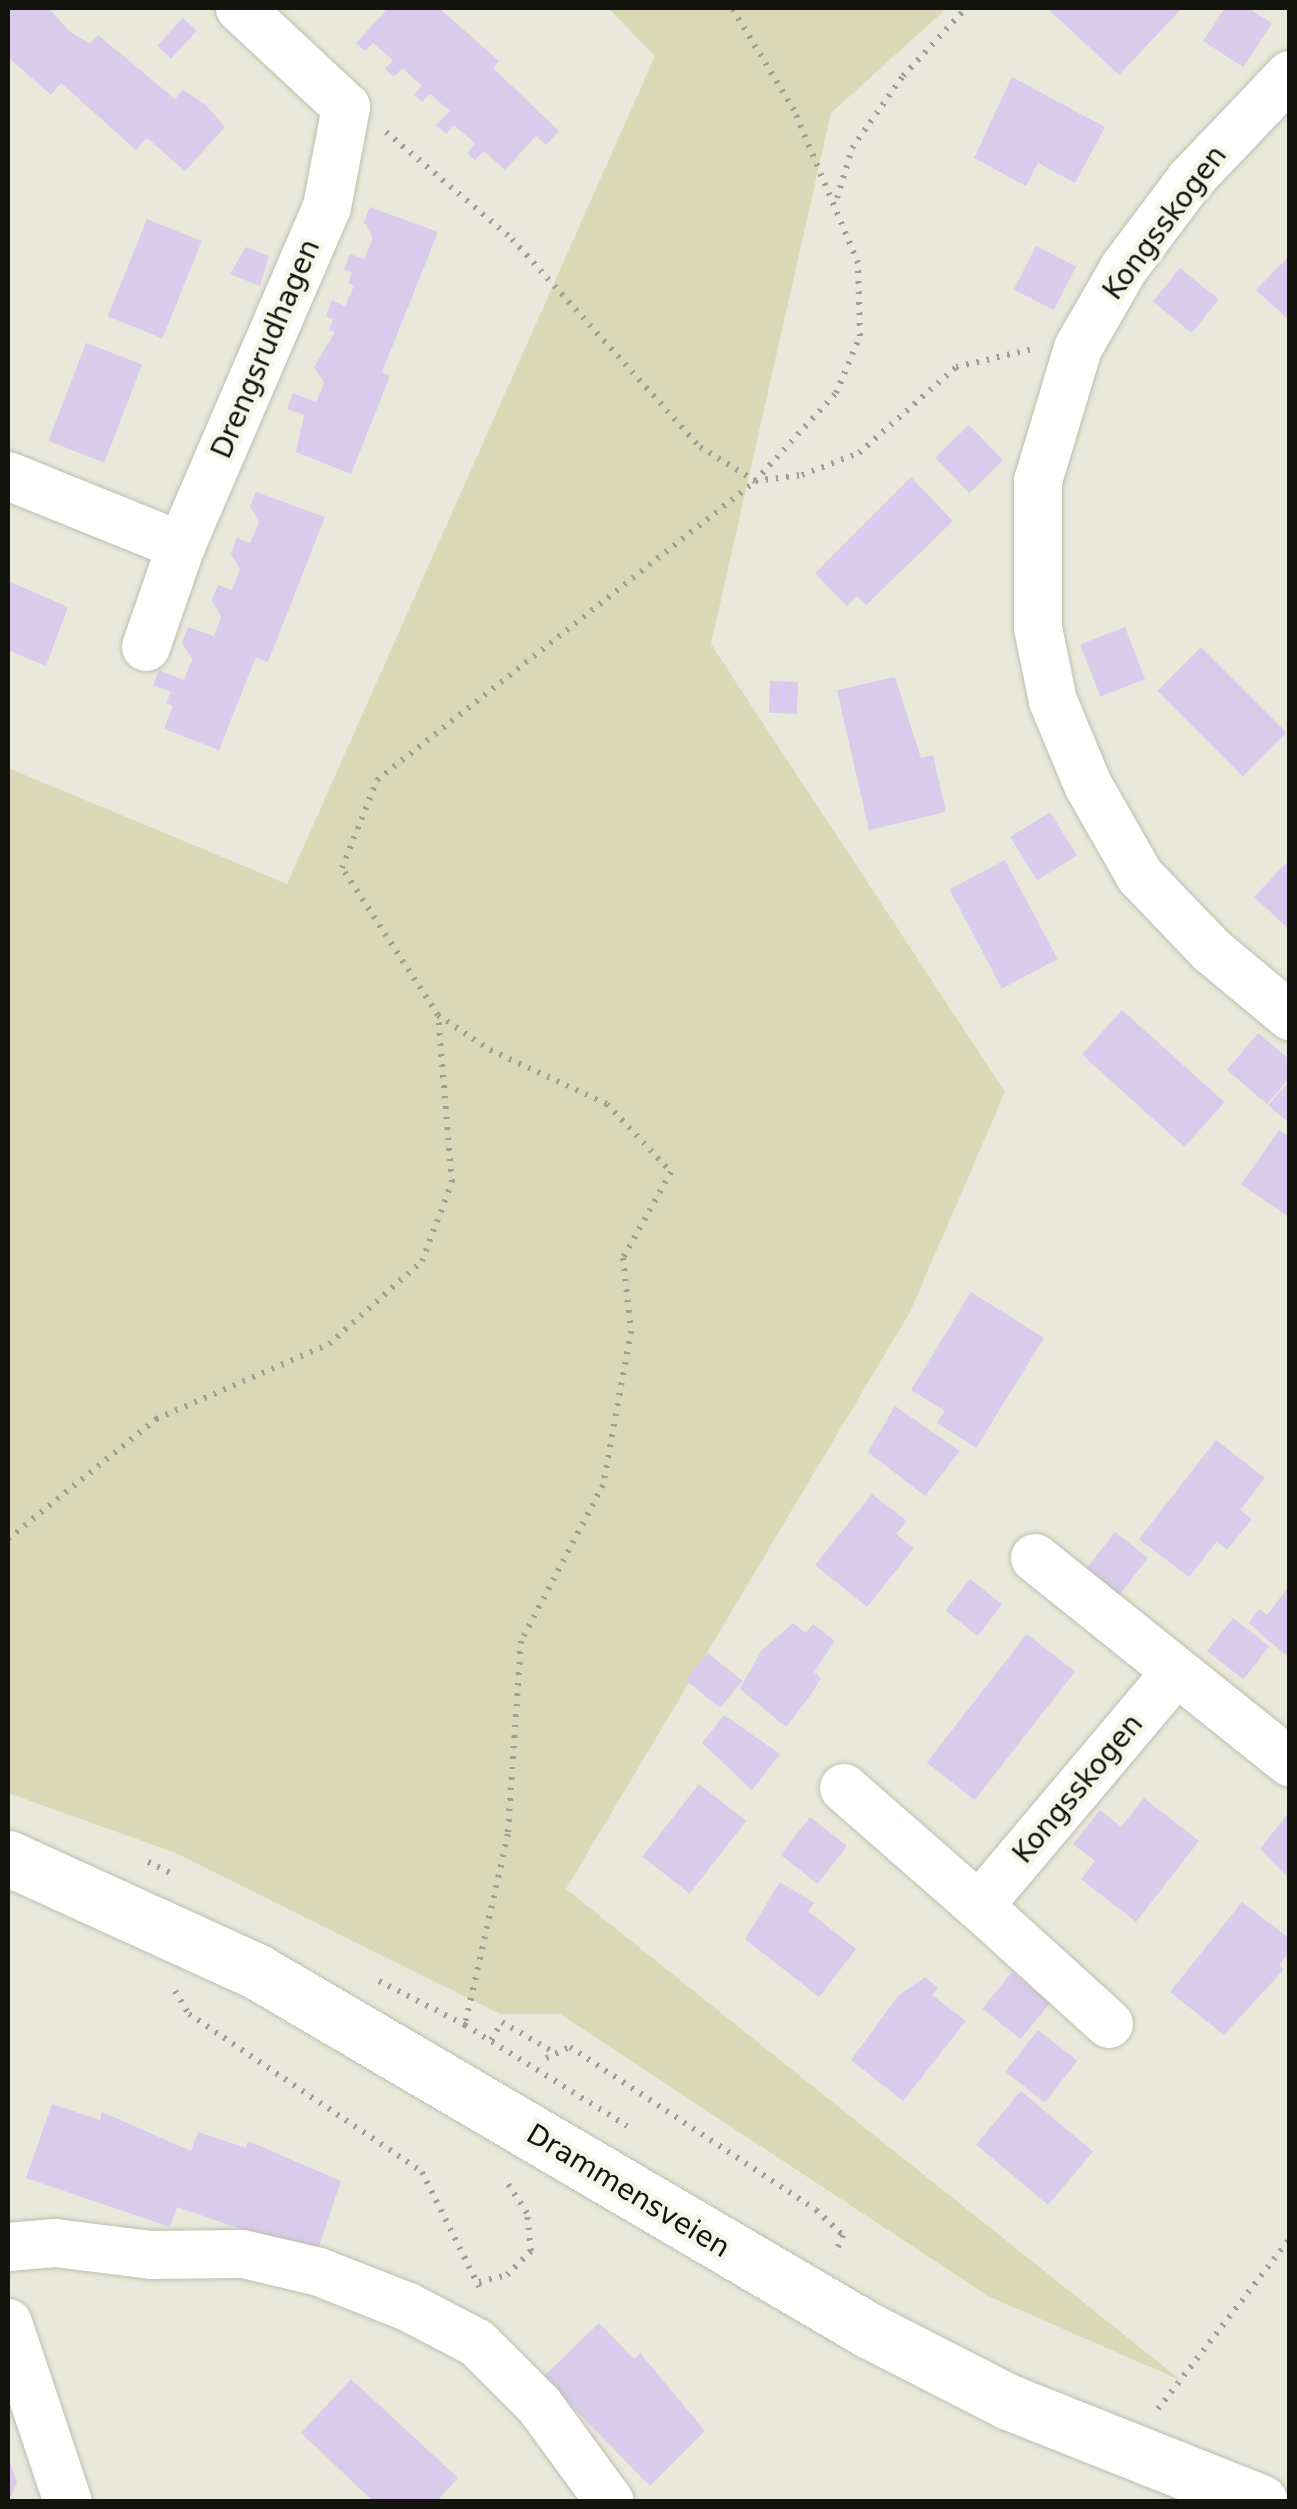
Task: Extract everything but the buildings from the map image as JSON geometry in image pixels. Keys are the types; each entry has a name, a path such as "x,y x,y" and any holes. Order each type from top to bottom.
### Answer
{"main road":[{"name":"Drammensveien","path":"8,1858 256,1971 903,2348 1009,2402 1260,2502"}],"street":[{"path":"240,8 346,107"},
{"name":"Kongsskogen","path":"1290,75 1190,180 1124,268 1078,348 1038,481 1038,628 1053,701 1088,785 1140,876 1212,951 1290,1016"},
{"name":"Drengsrudhagen","path":"146,648 181,546 327,206 346,107"},
{"path":"8,476 181,546"},
{"path":"1035,1558 1290,1762"},
{"name":"Kongsskogen","path":"980,1906 1176,1672"},
{"path":"844,1788 1109,2024"},
{"path":"8,2247 56,2242 151,2254 242,2254 319,2272 478,2344 539,2405 610,2502"},
{"path":"8,2323 62,2496"}],"path":[{"path":"465,2025 508,1834 521,1641 603,1485 631,1332 624,1258 671,1172 607,1104 490,1050 438,1015 342,868 377,780 755,481 836,394 860,336 858,263 836,200 794,110 732,8"},
{"path":"836,200 852,148 904,76 966,8"},
{"path":"346,107 403,142 512,239 623,370 700,448 755,481 802,476 858,453 956,367 1012,349 1078,348"},
{"path":"8,1539 156,1419 329,1344 422,1261 452,1182 438,1015"},
{"path":"183,1986 166,1976 189,2014 422,2172 479,2282 489,2322 478,2344"},
{"path":"490,2041 502,2022 556,2053"},
{"path":"546,2058 570,2047 816,2210 843,2234 835,2255"},
{"path":"479,2282 508,2275 531,2251 527,2213 516,2189 490,2166"},
{"path":"1154,2414 1290,2238"}],"green space":[{"path":"608,8 947,8 831,113 711,644 1005,1092 910,1312 566,1889 1182,2381 988,2296 560,2014 500,2014 176,1853 8,1793 8,768 287,884 655,56"}]}
